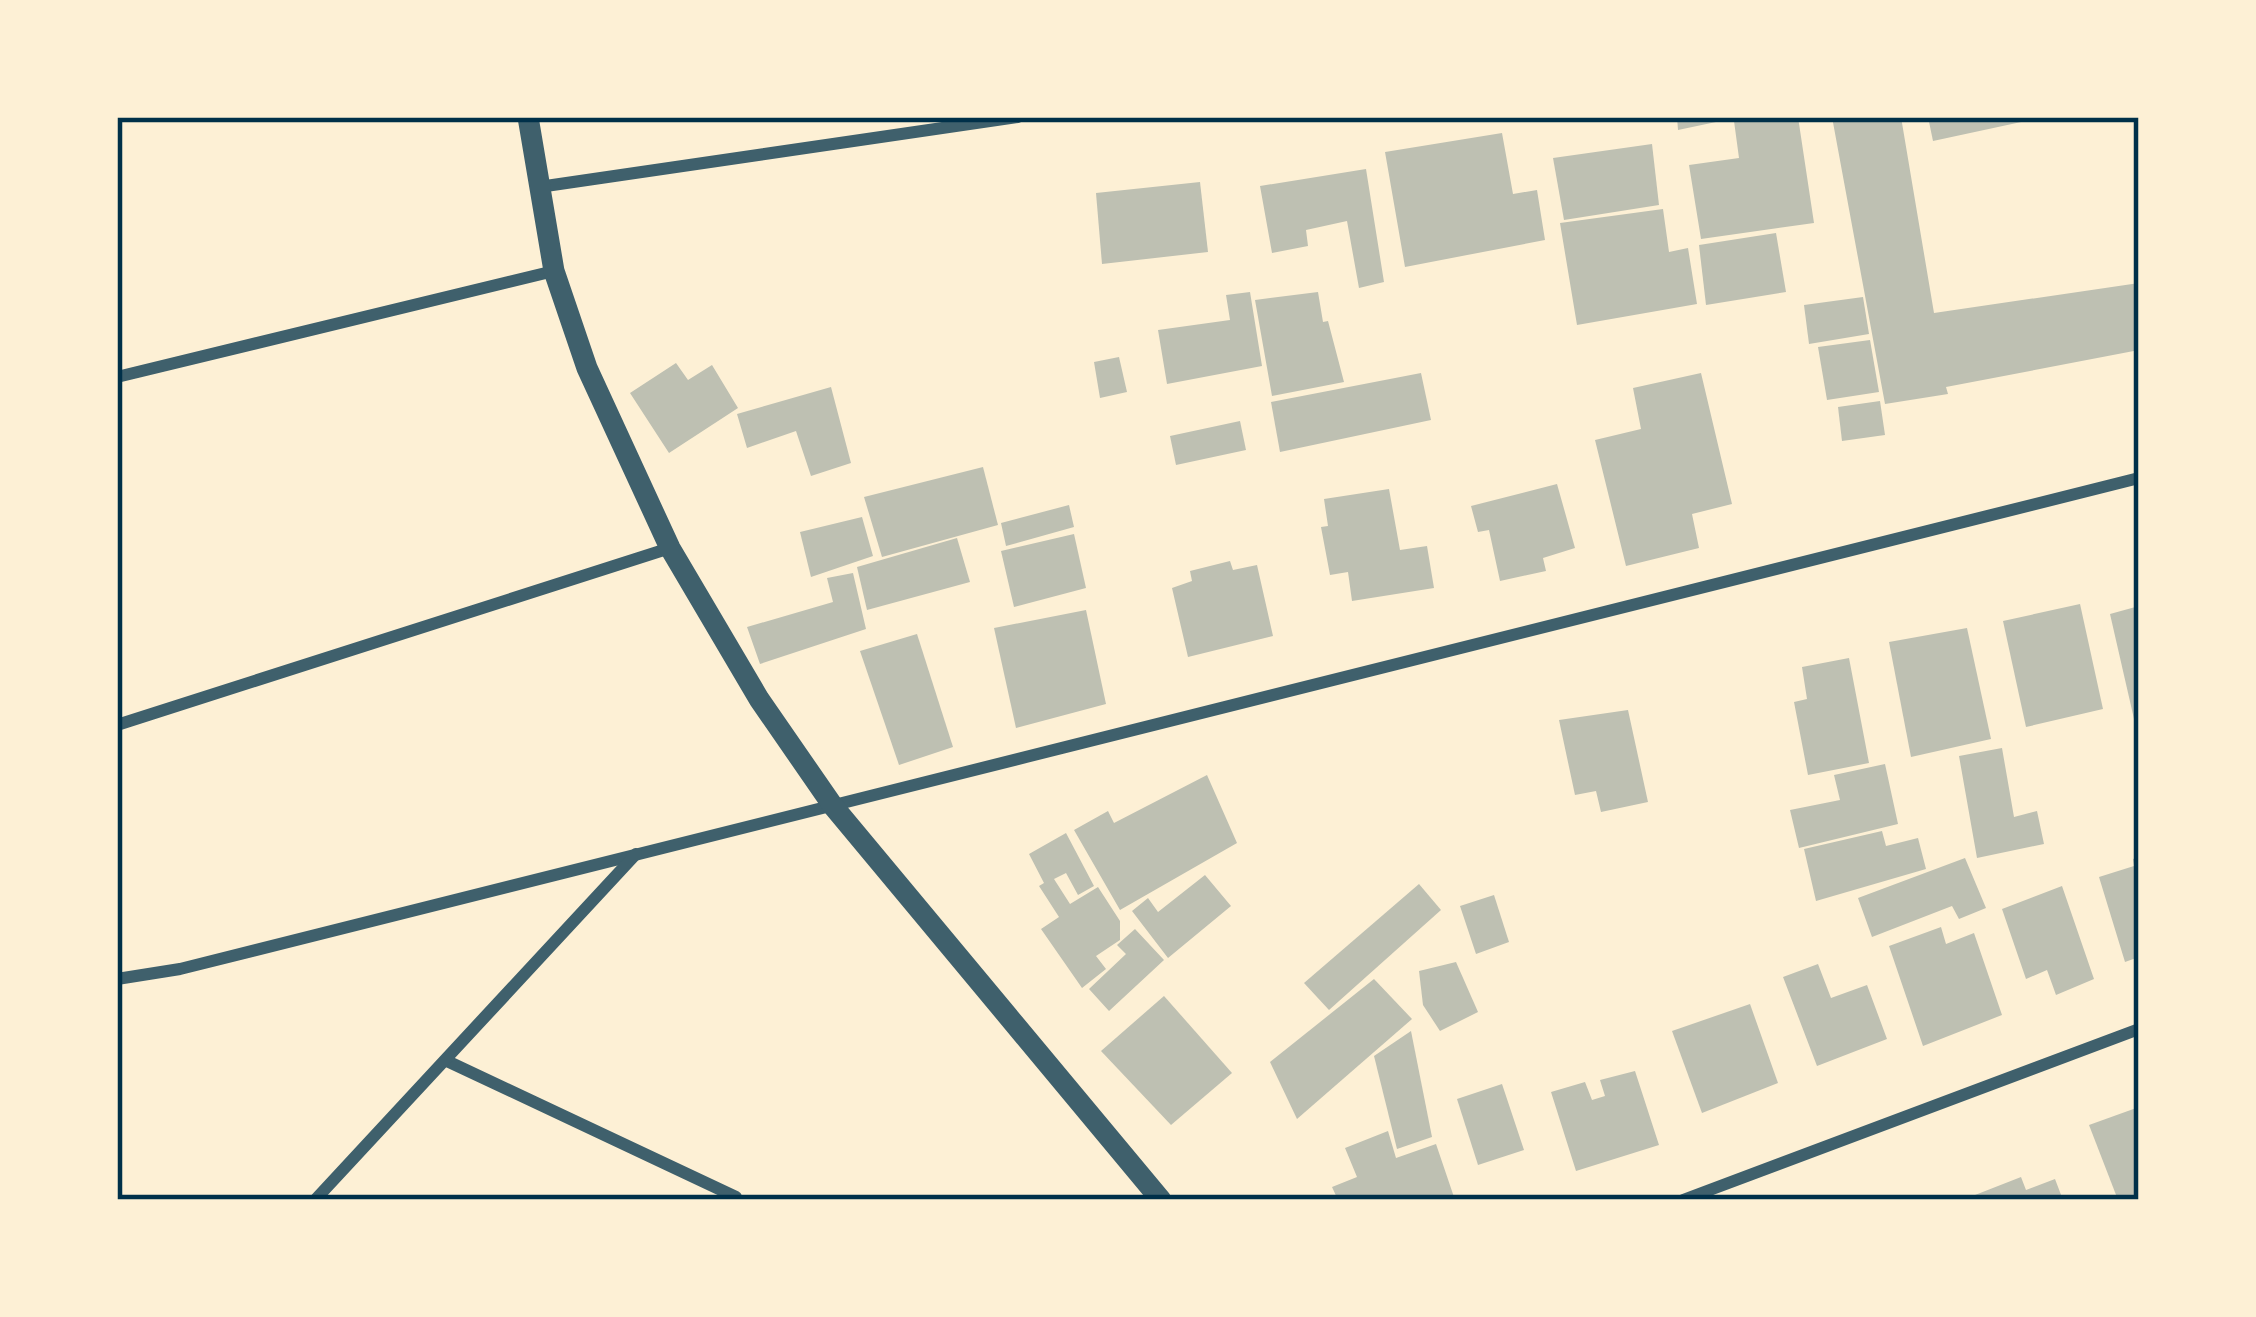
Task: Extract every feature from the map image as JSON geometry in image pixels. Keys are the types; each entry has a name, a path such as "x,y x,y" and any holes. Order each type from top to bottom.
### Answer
{"street":[{"path":"528,117 554,272 587,368 670,548 759,699 833,806 1161,1200"},
{"path":"539,187 1018,117"},
{"path":"117,376 554,272"},
{"path":"117,980 180,969 2139,478"},
{"path":"117,725 670,548"},
{"path":"315,1200 637,853"},
{"path":"1683,1200 2139,1029"},
{"path":"447,1061 736,1197"}],"building":[{"path":"1677,117 1715,117 1716,122 1678,130"},
{"path":"1798,117 1814,223 1701,239 1689,165 1739,158 1734,121"},
{"path":"1832,117 1901,117 1934,313 2139,283 2139,350 1946,387 1948,394 1885,404"},
{"path":"1928,117 2035,117 2035,119 1933,141"},
{"path":"1502,133 1513,194 1537,190 1545,240 1405,267 1385,152"},
{"path":"1652,144 1659,205 1564,220 1553,158"},
{"path":"1366,169 1384,282 1359,288 1347,221 1306,230 1308,246 1272,253 1260,186"},
{"path":"1200,182 1208,252 1102,264 1096,193"},
{"path":"1663,209 1669,252 1688,248 1697,304 1577,325 1560,223"},
{"path":"1776,233 1786,292 1706,305 1699,245"},
{"path":"1250,292 1262,366 1167,384 1158,330 1230,320 1226,295"},
{"path":"1318,292 1344,382 1272,396 1255,300"},
{"path":"1863,297 1869,334 1809,344 1804,305"},
{"path":"1870,340 1879,392 1827,400 1818,347"},
{"path":"1119,357 1127,392 1100,398 1094,362"},
{"path":"676,363 688,380 712,365 738,408 669,453 630,393"},
{"path":"1421,373 1431,420 1280,452 1271,402"},
{"path":"1701,373 1732,504 1692,514 1699,548 1626,566 1595,440 1641,429 1633,388"},
{"path":"831,387 851,463 811,476 796,431 747,448 737,414"},
{"path":"1880,401 1885,435 1842,441 1838,407"},
{"path":"1240,421 1246,450 1176,465 1170,436"},
{"path":"983,467 998,525 882,557 864,497"},
{"path":"1557,484 1575,548 1543,558 1546,571 1500,581 1489,530 1478,532 1471,506"},
{"path":"1389,489 1400,550 1427,546 1434,588 1352,601 1348,572 1330,575 1321,527 1328,526 1324,499"},
{"path":"1069,505 1074,527 1006,546 1001,523"},
{"path":"862,517 873,556 811,577 800,532"},
{"path":"1074,534 1086,588 1014,607 1001,551"},
{"path":"957,538 970,582 867,610 857,567"},
{"path":"1230,561 1233,570 1257,565 1273,636 1188,657 1172,588 1192,581 1190,571"},
{"path":"853,573 866,629 760,664 747,627 833,602 827,578"},
{"path":"2080,604 2103,709 2026,727 2003,621"},
{"path":"2139,606 2139,717 2134,719 2110,614"},
{"path":"1086,610 1106,704 1016,728 994,628"},
{"path":"1967,628 1991,739 1911,757 1889,642"},
{"path":"917,634 953,747 899,765 860,651"},
{"path":"1849,658 1869,763 1808,775 1794,702 1807,699 1802,667"},
{"path":"1628,710 1648,802 1601,812 1596,791 1575,795 1559,720"},
{"path":"2002,748 2014,817 2037,811 2044,844 1977,858 1959,756"},
{"path":"1885,764 1898,824 1799,848 1790,810 1840,800 1834,775"},
{"path":"1207,775 1237,843 1120,910 1074,830 1108,811 1114,823"},
{"path":"1882,831 1886,846 1918,838 1926,869 1816,901 1804,849"},
{"path":"1066,833 1094,886 1078,895 1066,873 1054,879 1070,904 1098,887 1120,921 1120,940 1096,956 1106,969 1082,988 1041,929 1059,917 1039,886 1044,883 1029,854"},
{"path":"2139,857 2139,957 2125,962 2099,877 2134,866 2133,859"},
{"path":"1965,858 1986,908 1959,919 1952,906 1872,937 1858,898"},
{"path":"1205,875 1231,906 1168,958 1132,911 1148,898 1158,912"},
{"path":"1419,884 1441,910 1329,1010 1304,983"},
{"path":"2062,886 2094,979 2056,995 2047,970 2026,979 2002,909"},
{"path":"1494,895 1509,942 1476,954 1460,906"},
{"path":"1941,927 1946,944 1974,933 2002,1015 1923,1046 1889,946"},
{"path":"1135,929 1164,960 1109,1011 1089,989 1126,954 1117,945"},
{"path":"1456,962 1478,1012 1440,1031 1423,1005 1419,971"},
{"path":"1818,964 1831,998 1867,985 1887,1039 1817,1066 1783,977"},
{"path":"1374,979 1412,1019 1297,1119 1270,1062"},
{"path":"1164,996 1232,1073 1171,1125 1101,1051"},
{"path":"1750,1004 1778,1083 1702,1113 1672,1031"},
{"path":"1411,1031 1432,1137 1397,1149 1374,1056"},
{"path":"1635,1071 1659,1145 1576,1171 1551,1092 1585,1082 1592,1100 1605,1096 1600,1080"},
{"path":"1502,1084 1524,1150 1478,1165 1457,1099"},
{"path":"2139,1107 2139,1198 2118,1200 2089,1125"},
{"path":"1388,1131 1396,1158 1436,1144 1455,1200 1338,1200 1332,1187 1357,1177 1345,1148"},
{"path":"2021,1177 2026,1190 2055,1179 2063,1200 1977,1200 1975,1195"}]}
